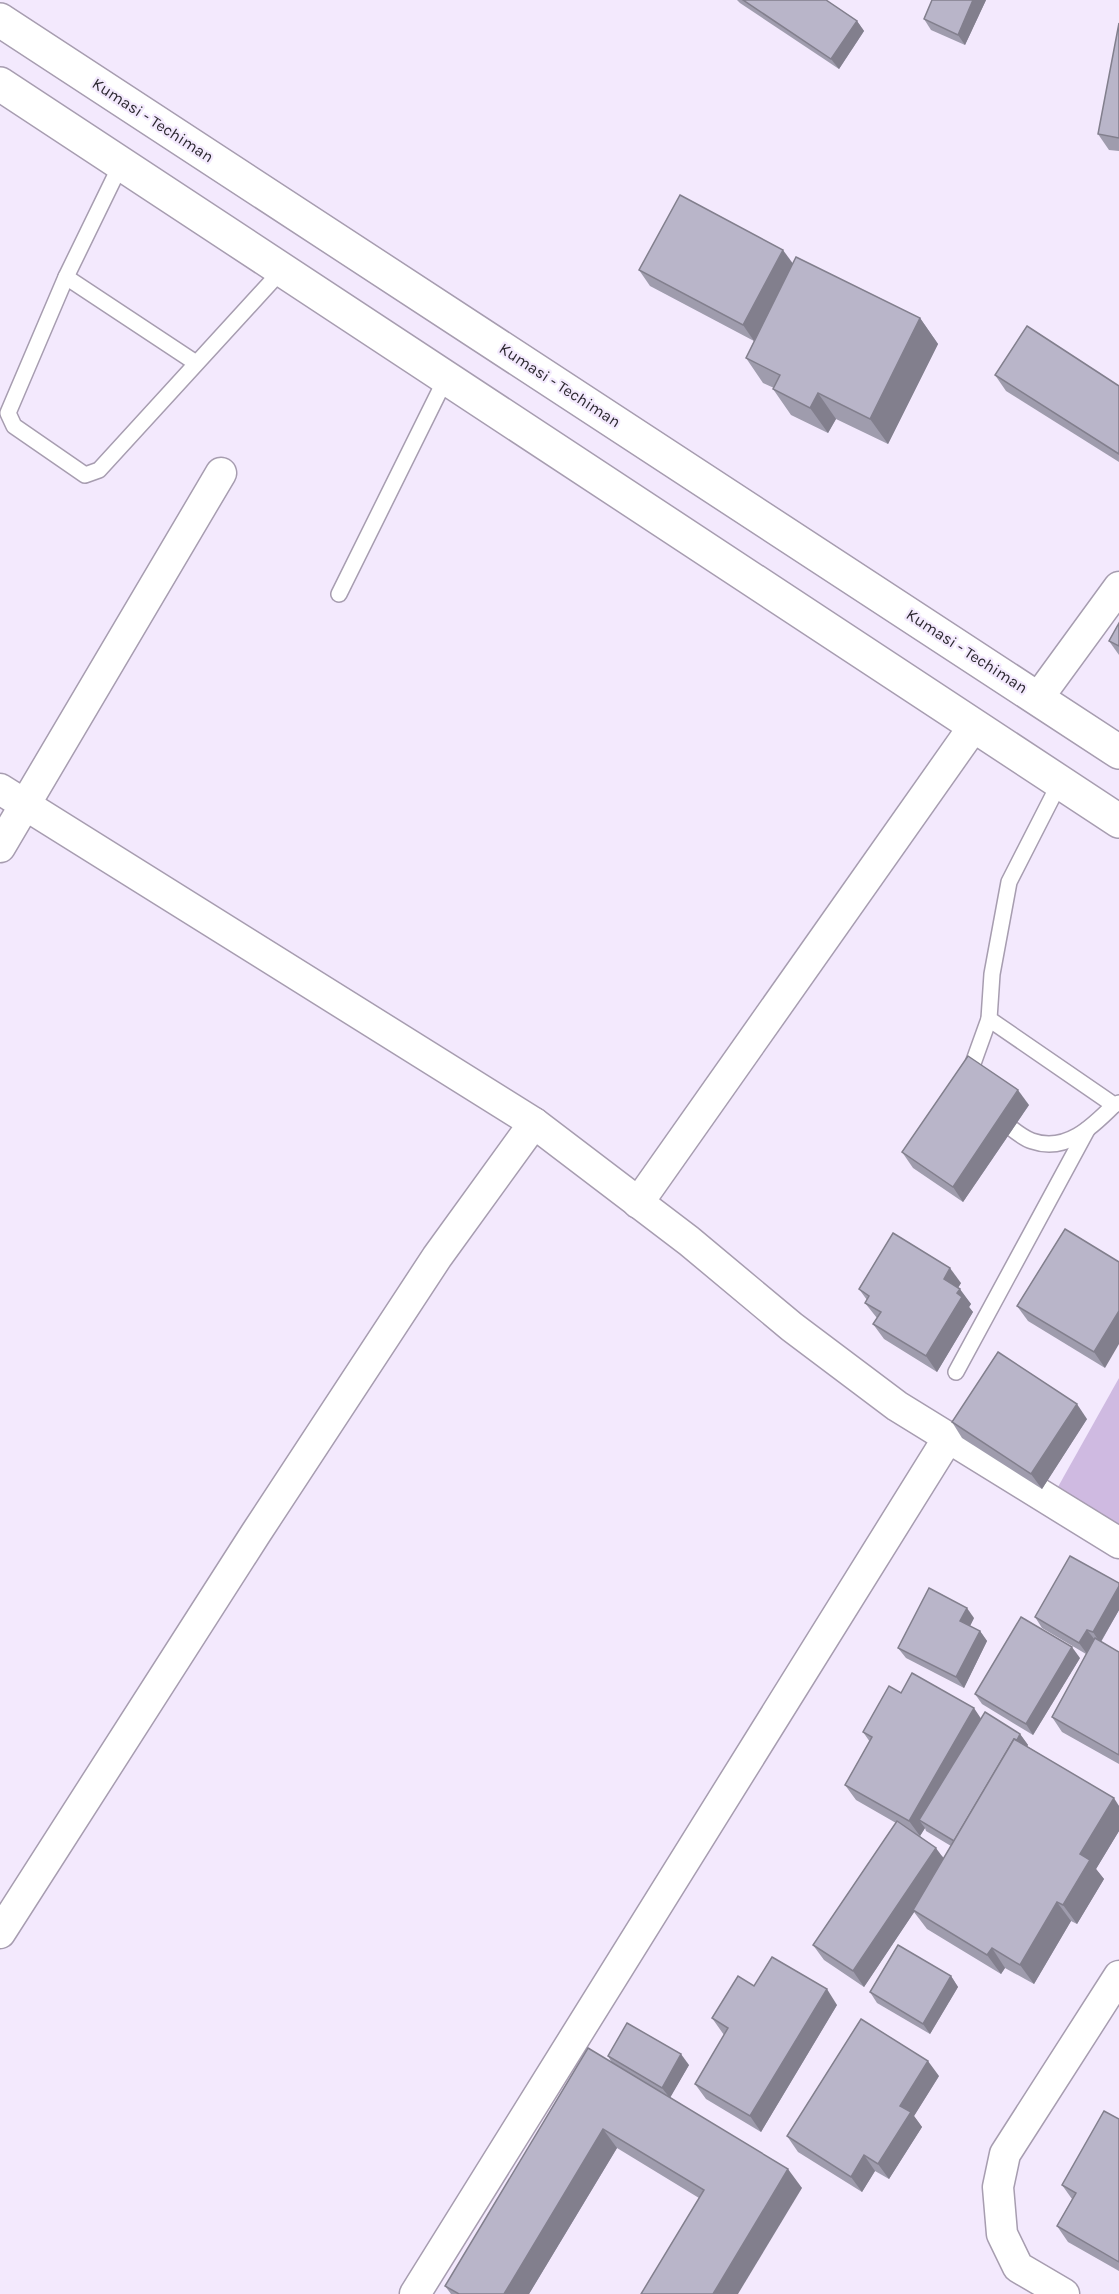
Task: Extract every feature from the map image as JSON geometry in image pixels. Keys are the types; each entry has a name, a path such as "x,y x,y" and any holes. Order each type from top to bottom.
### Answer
{"highway":[{"name":"Kumasi - Techiman","path":"0,20 1119,752"},
{"path":"0,84 1119,821"}],"street":[{"path":"0,848 221,473"},
{"path":"1038,698 1119,587"},
{"path":"638,1203 974,726"},
{"path":"0,789 534,1123 689,1241 792,1327 897,1406 1119,1543"},
{"path":"0,1933 256,1533 430,1267 534,1123"},
{"path":"415,2294 948,1438"},
{"path":"1064,2294 1018,2267 1002,2234 998,2187 1005,2154 1119,1976"}],"lane":[{"path":"121,165 66,277 8,413 14,426 85,475 99,470 282,270"},
{"path":"66,277 196,363"},
{"path":"339,594 446,378"},
{"path":"978,1094 973,1087 970,1069 989,1019 992,974 1009,882 1060,782"},
{"path":"987,1110 1031,1141 1052,1145 1072,1140 1117,1104 989,1019"},
{"path":"956,1372 1087,1130"}],"shaded area":[{"path":"1119,1378 1119,1530 1054,1494"}],"building":[{"path":"743,0 826,0 857,21 831,59"},
{"path":"932,0 973,0 958,35 924,19"},
{"path":"1119,23 1119,138 1098,134"},
{"path":"680,195 783,250 743,325 639,270"},
{"path":"796,257 920,318 870,419 818,393 810,408 773,389 780,375 746,358"},
{"path":"1027,326 1119,386 1119,454 995,375"},
{"path":"1119,623 1119,646 1109,641"},
{"path":"968,1056 1018,1090 953,1187 902,1152"},
{"path":"1065,1229 1119,1262 1119,1311 1094,1352 1017,1306"},
{"path":"893,1233 950,1268 944,1279 960,1289 957,1293 962,1297 926,1356 873,1324 881,1312 865,1303 869,1296 859,1289"},
{"path":"998,1352 1077,1404 1031,1474 952,1422"},
{"path":"1070,1556 1119,1583 1093,1632 1087,1630 1079,1643 1035,1617"},
{"path":"929,1588 967,1608 960,1621 980,1631 956,1677 898,1648"},
{"path":"1021,1617 1072,1647 1026,1724 975,1694"},
{"path":"1095,1638 1119,1652 1119,1755 1052,1717"},
{"path":"912,1673 974,1708 909,1821 845,1785 872,1737 863,1732 889,1686 901,1693"},
{"path":"985,1712 1020,1734 1017,1740 1014,1739 954,1841 919,1820"},
{"path":"1014,1739 1114,1798 1080,1854 1090,1860 1063,1905 1057,1902 1020,1965 992,1948 987,1955 913,1910"},
{"path":"897,1821 936,1848 853,1971 813,1945"},
{"path":"898,1945 951,1976 923,2024 870,1992"},
{"path":"772,1957 827,1989 750,2116 695,2084 728,2028 712,2018 738,1976 754,1986"},
{"path":"861,2019 928,2061 900,2106 911,2112 878,2164 864,2155 851,2177 787,2136"},
{"path":"627,2023 681,2054 662,2088 608,2056"},
{"path":"588,2048 788,2169 713,2294 641,2294 704,2190 603,2129 504,2294 459,2294 445,2286"},
{"path":"1104,2111 1119,2119 1119,2262 1057,2226 1076,2193 1062,2185"}]}
